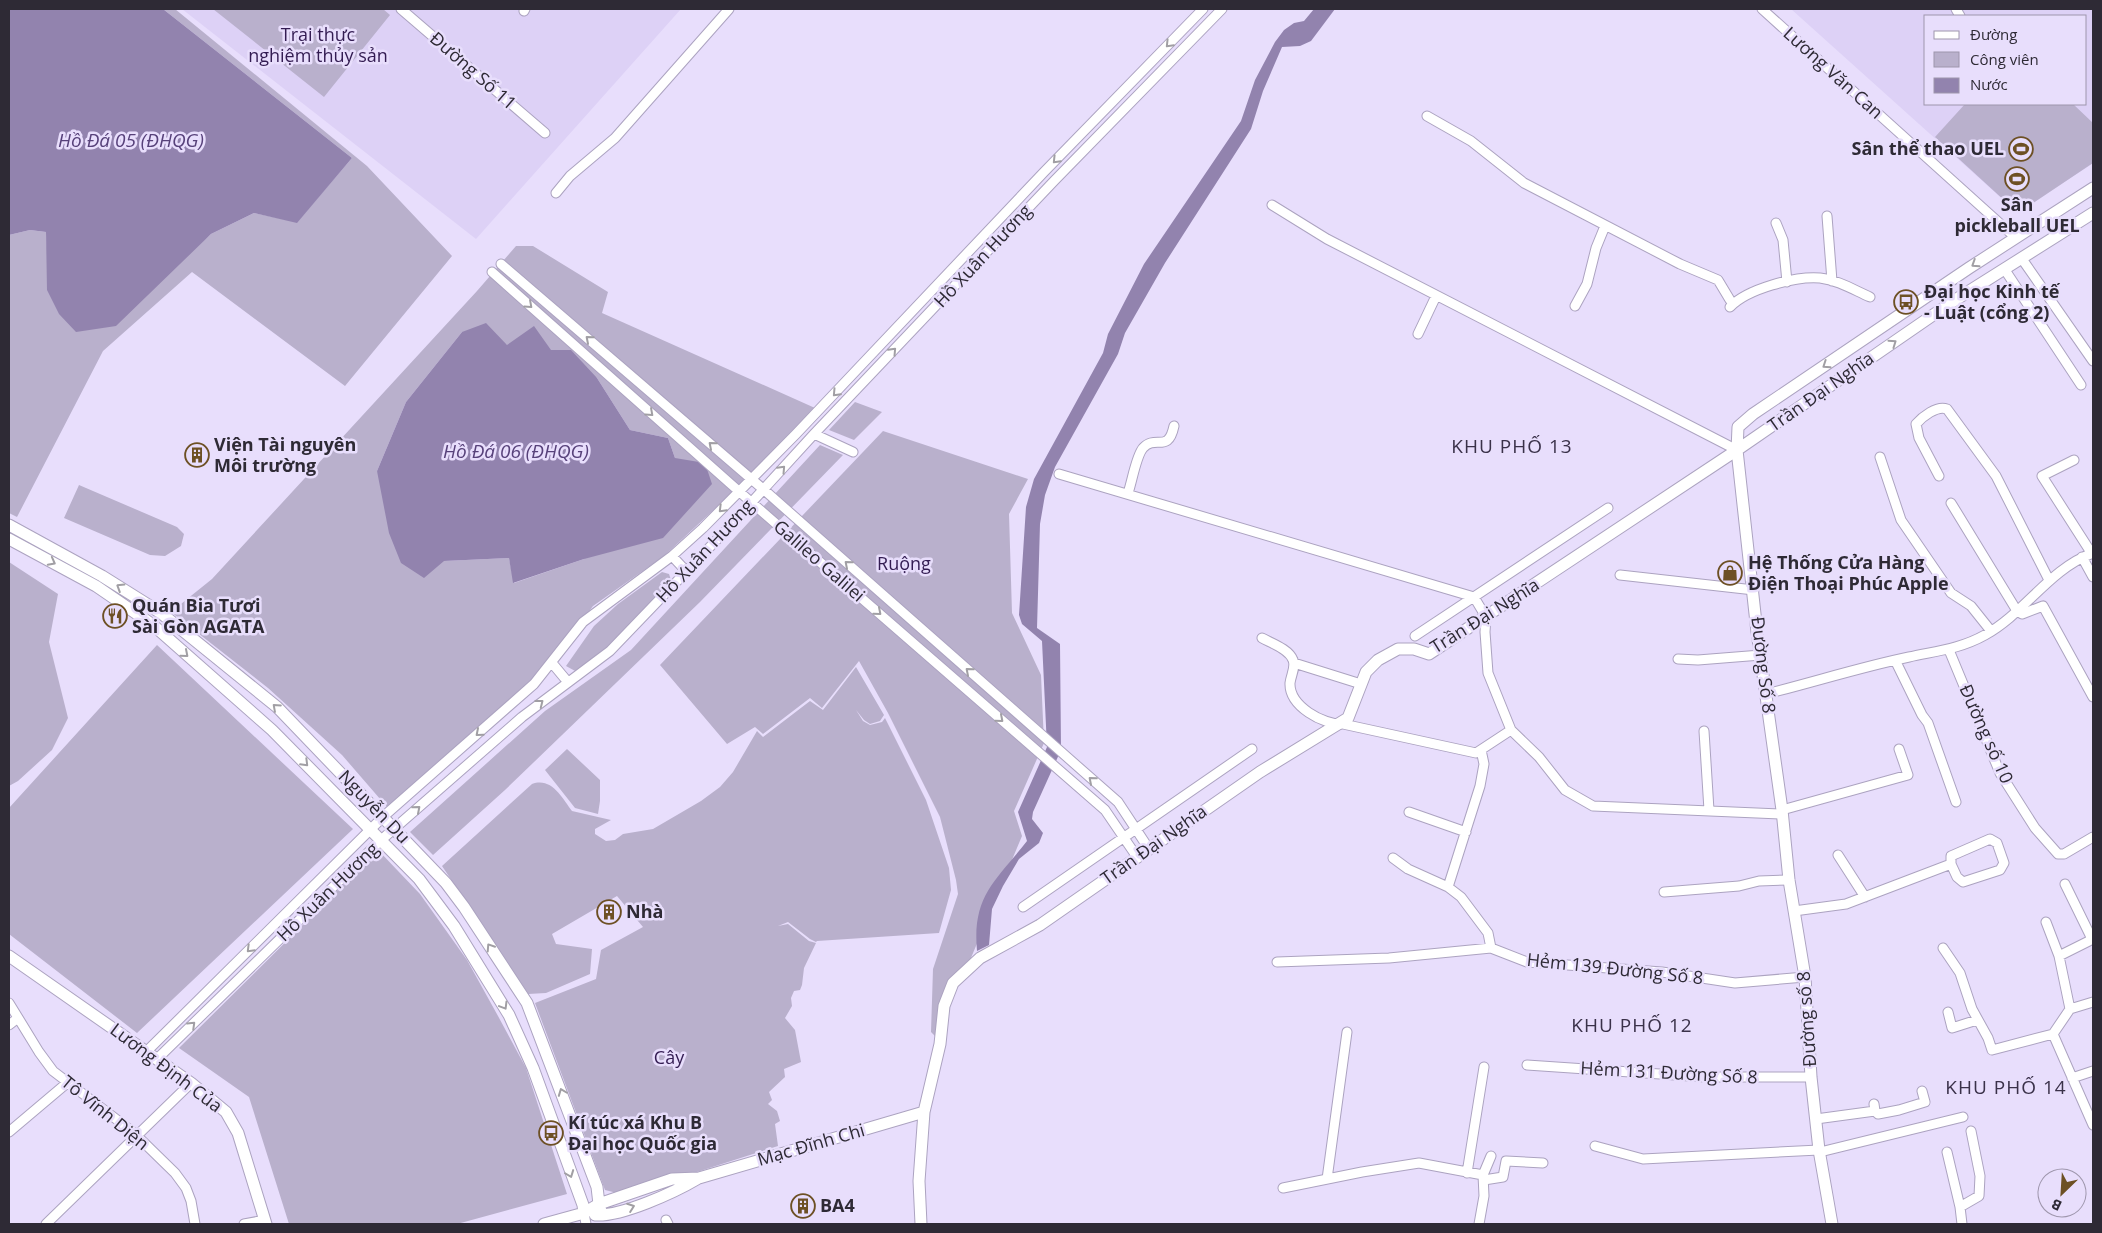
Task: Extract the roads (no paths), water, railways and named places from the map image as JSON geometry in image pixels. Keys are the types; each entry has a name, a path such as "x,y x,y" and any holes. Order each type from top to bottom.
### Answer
{"street":[{"name":"Đường Số 11","path":"401,9 545,133"},
{"path":"556,193 570,176 615,138 729,9"},
{"name":"Hồ Xuân Hương","path":"146,1052 384,816 534,684 583,622 672,556 739,492 1044,172 1203,9"},
{"name":"Hồ Xuân Hương","path":"157,1059 394,828 522,717 610,650 686,572 1054,181 1222,9"},
{"name":"Lương Văn Can","path":"1762,9 2016,238"},
{"path":"1427,116 1471,141 1524,183 1680,264 1718,280 1730,304 1746,295 1775,284 1820,278 1870,297"},
{"path":"1044,172 1054,181"},
{"name":"Trần Đại Nghĩa","path":"1738,427 1753,414 1955,278 2093,188"},
{"path":"1272,205 1327,240 1737,450"},
{"name":"Trần Đại Nghĩa","path":"921,1224 919,1180 924,1112 940,1044 944,1006 953,983 980,958 1040,925 1260,772 1348,718 1366,672 1378,660 1398,650 1414,649 1429,654 1737,450 1964,294 2093,213"},
{"path":"1827,216 1832,281"},
{"path":"1776,223 1783,240 1787,282"},
{"path":"1574,306 1587,284 1596,248 1605,226"},
{"path":"2022,259 2093,362"},
{"name":"Galileo Galilei","path":"501,264 752,479 1107,792 1118,802 1149,849"},
{"path":"2005,270 2081,385"},
{"name":"Galileo Galilei","path":"492,272 739,492 1105,810 1138,857"},
{"path":"1955,278 1964,294"},
{"path":"1418,334 1436,296"},
{"path":"1939,476 1919,438 1916,424 1938,408 1943,407 1947,409 1996,476 2049,580"},
{"path":"1128,493 1142,449 1150,444 1168,441 1172,437 1174,426"},
{"name":"Đường Số 8","path":"1738,427 1737,450 1760,655 1782,812"},
{"path":"814,434 853,452"},
{"path":"1880,458 1902,520 1951,593 1971,606 1991,631"},
{"path":"1766,694 1895,660 1949,650 1991,631 2017,611 2049,580 2082,557 2092,553 2042,476 2074,460"},
{"path":"1059,474 1474,596 1486,617 1485,632 1488,673 1511,730 1539,758 1565,790 1593,806 1782,812 1908,775 1899,749"},
{"path":"1951,503 2017,611 2022,614 2043,606 2093,697"},
{"path":"1415,636 1608,508"},
{"name":"Nguyễn Du","path":"9,524 102,576 163,615 277,707 432,866 464,906 526,1003 597,1187 602,1215"},
{"name":"Nguyễn Du","path":"9,539 96,586 153,625 272,730 419,879 473,955 509,1015 533,1068 583,1205 585,1219"},
{"path":"672,556 686,572"},
{"path":"2082,557 2093,577"},
{"path":"1620,576 1754,590"},
{"path":"153,625 163,615"},
{"path":"1262,638 1290,654 1294,663 1290,682 1296,698 1305,710 1336,725 1343,724 1476,753 1511,730"},
{"name":"Đường số 10","path":"1949,650 2000,773 2035,828 2058,854 2064,854 2093,837"},
{"path":"1678,659 1726,659 1760,655"},
{"path":"1895,660 1922,715 1928,723 1956,802"},
{"path":"552,663 567,681"},
{"path":"1294,663 1361,684"},
{"path":"1704,731 1709,810"},
{"path":"1023,906 1252,749"},
{"path":"1448,887 1480,786 1484,764 1481,750"},
{"path":"1097,803 1107,792"},
{"path":"1409,812 1466,832"},
{"name":"Đường số 8","path":"1782,812 1794,911 1805,977 1811,1078 1832,1224"},
{"path":"1990,840 1997,843 2004,863 2000,870 1963,882 1957,877 1952,864 1951,856 1990,840"},
{"path":"1838,855 1865,897"},
{"path":"1392,858 1408,870 1448,887 1473,911 1488,932 1491,948"},
{"path":"1794,911 1843,905 1952,864"},
{"path":"419,879 432,866"},
{"path":"1664,892 1739,886 1759,881 1790,880"},
{"path":"2059,956 2089,941 2091,937 2065,884"},
{"path":"2046,922 2059,956 2070,1009"},
{"name":"Hẻm 139 Đường Số 8","path":"1277,962 1389,958 1491,948 1527,962 1662,972 1735,984 1805,977"},
{"path":"1943,948 1960,973 1977,1020 1988,1038 1992,1050 2053,1034 2070,1009 2093,1002"},
{"name":"Lương Định Của","path":"9,956 191,1083 226,1112 238,1133 266,1222"},
{"name":"Tô Vĩnh Diện","path":"9,1003 39,1052 53,1070 67,1083 137,1136 175,1174 186,1188 191,1201 195,1224"},
{"path":"1948,1012 1952,1028 1977,1020"},
{"path":"9,1025 18,1018"},
{"path":"1327,1179 1347,1032"},
{"path":"2053,1034 2092,1121"},
{"name":"Hẻm 131 Đường Số 8","path":"1527,1065 1704,1077 1811,1078"},
{"path":"1467,1172 1484,1067"},
{"path":"2072,1078 2093,1071"},
{"path":"9,1132 67,1083"},
{"path":"46,1224 191,1083"},
{"path":"1816,1119 1874,1108 1878,1114 1899,1110 1925,1102 1922,1092"},
{"name":"Mạc Đĩnh Chi","path":"544,1224 602,1215 672,1179 699,1178 924,1112"},
{"path":"1595,1146 1643,1159 1820,1151 1963,1117"},
{"path":"1960,1207 1979,1196 1980,1176 1970,1131"},
{"path":"1947,1152 1960,1207 1962,1224"},
{"path":"1479,1224 1484,1196 1484,1178 1491,1156"},
{"path":"1283,1188 1419,1164 1467,1172 1484,1178 1503,1177 1506,1161 1543,1163"},
{"path":"244,1224 266,1222"}],"water":[{"name":"Hồ Đá 05 (ĐHQG)","path":"9,9 163,9 352,158 297,223 254,213 211,234 116,326 76,332 59,314 47,290 46,232 30,230 9,235"},
{"path":"1314,9 1335,9 1311,41 1300,46 1282,47 1263,91 1251,129 1165,263 1125,333 1118,354 1055,467 1045,495 1040,524 1037,628 1060,644 1061,750 1033,812 1032,819 1043,833 1039,843 1019,859 1003,886 992,909 989,945 977,951 976,932 982,902 996,879 1027,841 1018,812 1047,747 1042,641 1022,624 1019,615 1026,507 1034,479 1103,353 1108,334 1144,264 1241,121 1255,80 1275,42 1284,30 1294,23 1304,21"},
{"name":"Hồ Đá 06 (ĐHQG)","path":"486,323 507,345 534,326 551,350 571,350 597,378 630,430 668,438 675,458 705,463 712,484 663,538 584,559 513,583 509,558 444,561 424,578 401,563 389,533 377,471 406,402 462,332"}],"place":[{"name":"Sân thể thao UEL","path":"2021,149"},
{"name":"Sân pickleball UEL","path":"2017,179"},
{"name":"Đại học Kinh tế - Luật (cổng 2)","path":"1906,302"},
{"name":"Viện Tài nguyên Môi trường","path":"197,455"},
{"name":"Hệ Thống Cửa Hàng Điện Thoại Phúc Apple","path":"1730,573"},
{"name":"Quán Bia Tươi Sài Gòn AGATA","path":"115,616"},
{"name":"Nhà","path":"609,912"},
{"name":"Kí túc xá Khu B Đại học Quốc gia","path":"551,1133"},
{"name":"BA4","path":"803,1206"}],"district":[{"name":"KHU PHỐ 13","path":"1512,446"},
{"name":"KHU PHỐ 12","path":"1632,1025"},
{"name":"KHU PHỐ 14","path":"2006,1087"}],"park label":[{"name":"Trại thực nghiệm thủy sản","path":"318,45"},
{"name":"Ruộng","path":"904,564"},
{"name":"Cây","path":"669,1058"}]}
